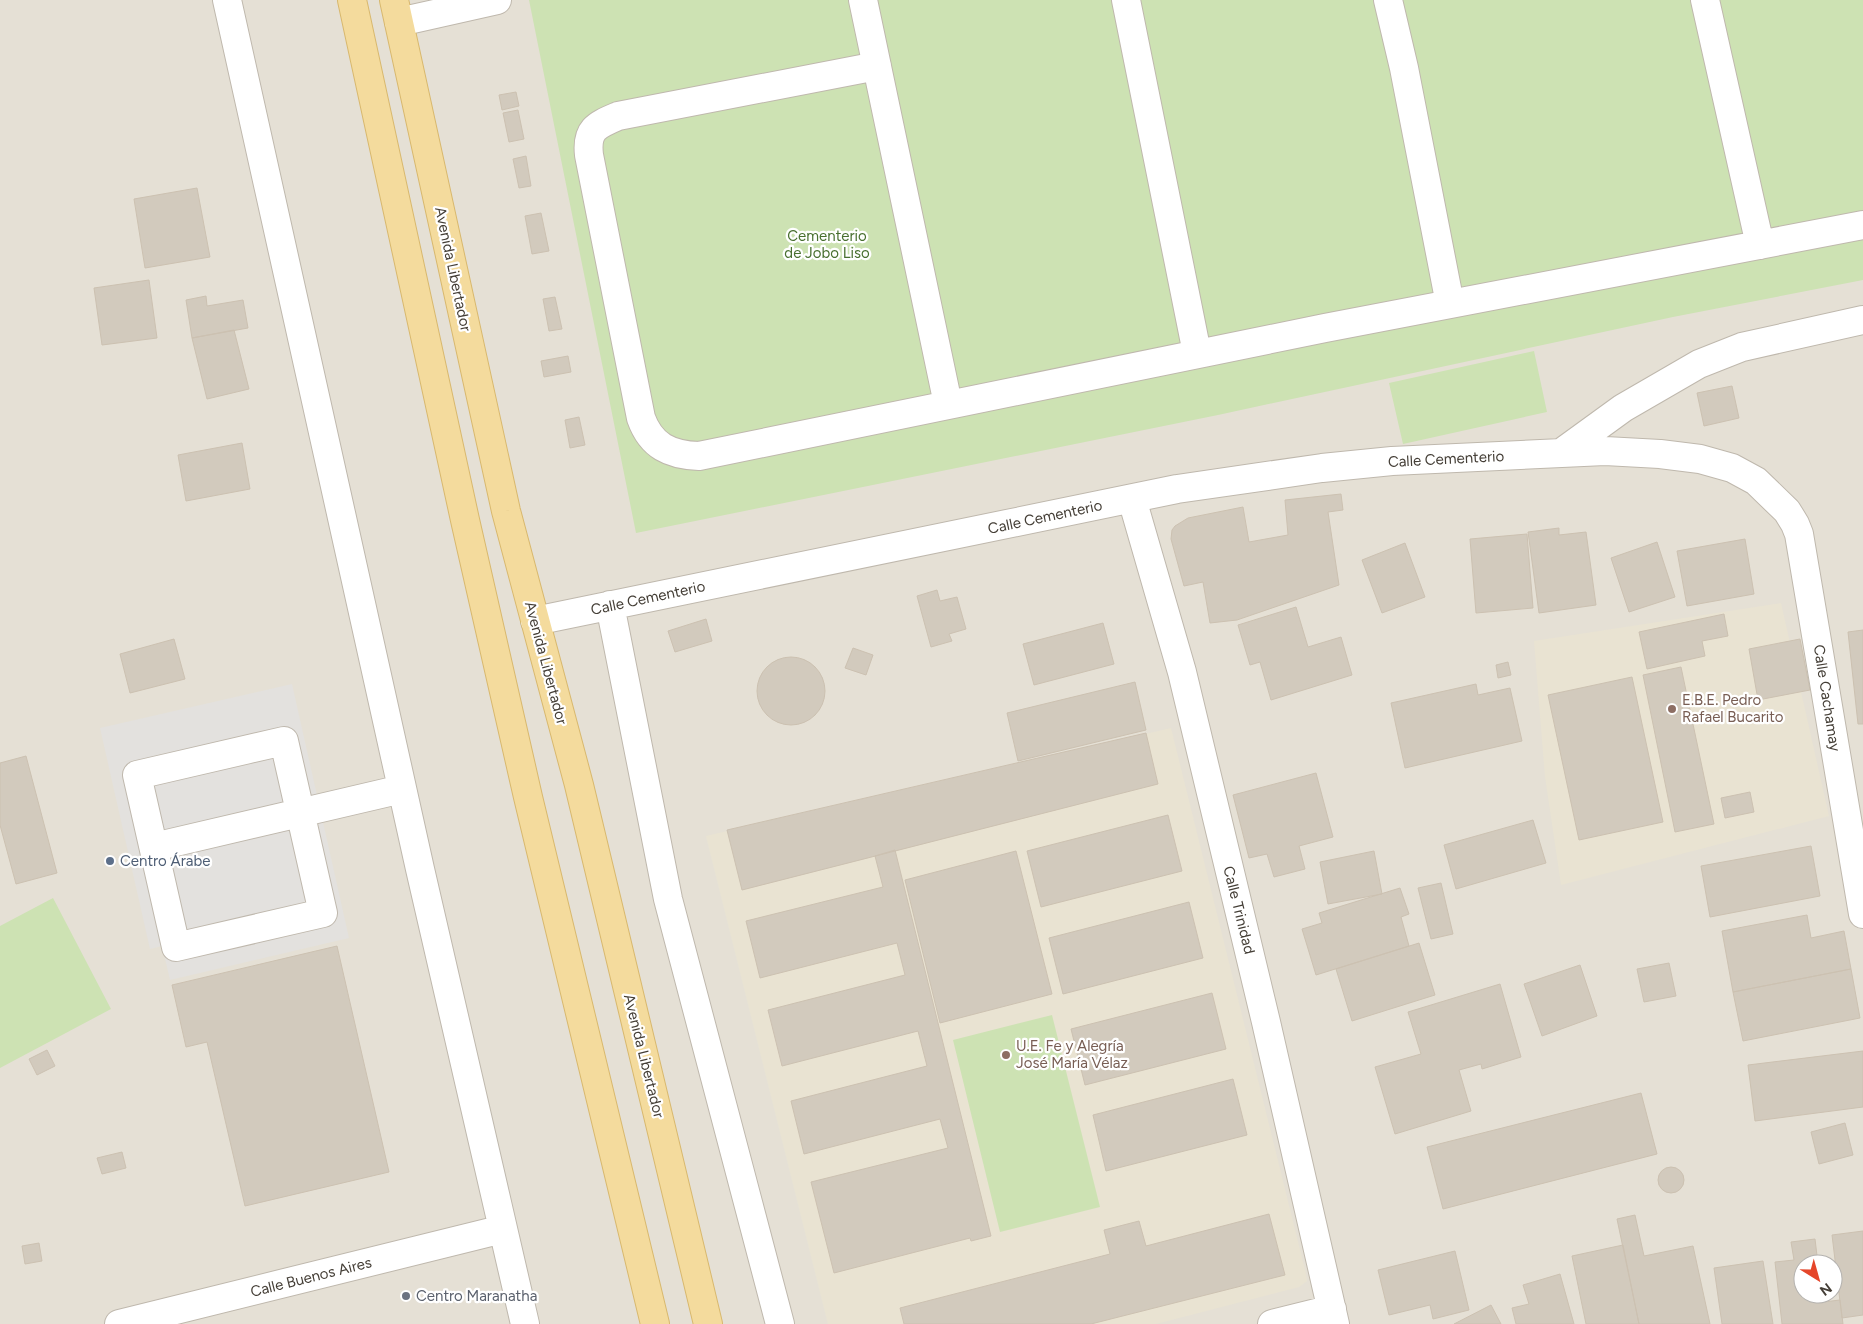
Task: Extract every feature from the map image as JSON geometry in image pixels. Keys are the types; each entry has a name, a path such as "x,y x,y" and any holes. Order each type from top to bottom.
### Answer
{"main road":[{"path":"352,0 465,520 526,788 655,1324"},
{"name":"Avenida Libertador","path":"397,11 506,511 581,795 708,1324"}],"street":[{"path":"227,0 402,789 525,1324"},
{"path":"397,11 497,0"},
{"path":"863,0 948,404"},
{"path":"1126,0 1198,353"},
{"path":"1388,0 1404,68 1450,304"},
{"path":"1705,0 1760,245"},
{"path":"877,66 618,116 601,123 594,129 588,144 589,155 641,418 645,430 661,447 685,456 699,456 1198,353 1863,226"},
{"path":"1561,453 1623,408 1699,364 1742,347 1863,320"},
{"name":"Calle Cementerio","path":"535,621 1177,489 1322,468 1392,461 1605,451 1660,454 1700,460 1732,468 1756,481 1769,492"},
{"name":"Calle Cachamay","path":"1769,492 1787,511 1795,524 1802,547 1863,914"},
{"name":"Calle Trinidad","path":"1132,499 1182,672 1334,1316"},
{"path":"610,605 668,899 780,1324"},
{"path":"284,741 301,813 323,913 176,947 138,775 284,741"},
{"path":"154,847 402,789"},
{"name":"Calle Buenos Aires","path":"118,1324 503,1229"},
{"path":"1272,1324 1334,1316"}],"shaded area":[{"path":"0,0 1863,0 1863,1324 0,1324"},
{"name":"E.B.E. Pedro Rafael Bucarito","path":"1781,603 1829,816 1561,885 1545,777 1534,641"},
{"path":"292,684 349,938 170,980 162,946 150,949 100,728"},
{"name":"U.E. Fe y Alegría José María Vélaz","path":"1171,728 1307,1281 1299,1287 1156,1324 828,1324 706,836"}],"green space":[{"name":"Cementerio de Jobo Liso","path":"529,0 1863,0 1863,280 1673,317 1218,415 636,533"},
{"path":"1534,351 1547,412 1403,444 1389,383"},
{"path":"53,898 111,1009 0,1068 0,926"},
{"path":"1052,1015 1100,1207 1000,1232 953,1040"}],"building":[{"path":"516,92 519,106 502,110 499,95"},
{"path":"518,110 524,139 509,142 503,113"},
{"path":"526,156 531,186 519,188 513,159"},
{"path":"197,188 210,257 145,268 134,199"},
{"path":"541,213 549,251 532,254 525,216"},
{"path":"149,280 157,338 102,345 94,288"},
{"path":"206,296 207,306 243,300 248,328 192,338 186,300"},
{"path":"555,297 562,329 549,331 543,299"},
{"path":"234,330 249,389 207,399 192,338"},
{"path":"568,356 571,372 544,377 541,361"},
{"path":"1732,386 1739,418 1704,426 1697,393"},
{"path":"579,417 585,445 570,448 565,420"},
{"path":"242,443 250,489 186,501 178,455"},
{"path":"1341,494 1343,510 1328,512 1339,585 1237,620 1210,623 1203,582 1184,586 1171,539 1172,530 1175,526 1188,518 1243,507 1249,542 1288,535 1285,500"},
{"path":"1559,528 1559,535 1586,532 1596,605 1539,613 1528,532"},
{"path":"1527,534 1533,608 1476,613 1470,539"},
{"path":"1745,539 1754,594 1687,606 1677,551"},
{"path":"1657,542 1675,597 1629,612 1611,558"},
{"path":"1405,543 1425,597 1382,613 1362,560"},
{"path":"937,590 940,601 957,597 966,629 949,634 952,641 931,647 917,596"},
{"path":"1296,607 1308,647 1341,637 1352,675 1271,700 1260,662 1250,665 1238,625"},
{"path":"1724,614 1728,636 1702,641 1705,656 1647,669 1639,632"},
{"path":"706,619 712,641 675,652 668,631"},
{"path":"1103,623 1114,664 1034,685 1023,644"},
{"path":"1863,630 1863,724 1858,724 1848,632"},
{"path":"174,639 185,679 130,693 120,654"},
{"path":"1800,639 1810,690 1758,700 1749,649"},
{"path":"853,648 873,655 866,675 845,668"},
{"path":"791,657 804,659 815,667 823,678 825,691 823,704 815,715 804,723 791,725 778,723 767,715 759,704 757,691 759,678 767,667 778,659"},
{"path":"1508,662 1511,675 1498,678 1496,665"},
{"path":"1681,667 1714,824 1675,832 1643,675"},
{"path":"1632,677 1663,822 1579,840 1548,695"},
{"path":"1135,682 1146,730 1018,761 1007,713"},
{"path":"1476,684 1478,695 1510,688 1522,741 1405,768 1391,703"},
{"path":"1146,733 1158,784 742,890 727,830"},
{"path":"26,756 57,873 16,884 0,825 0,763"},
{"path":"1316,773 1333,837 1299,846 1305,869 1274,877 1267,854 1249,858 1233,795"},
{"path":"1750,792 1754,812 1725,818 1721,798"},
{"path":"1168,815 1182,871 1041,907 1027,851"},
{"path":"1533,820 1546,863 1456,889 1444,845"},
{"path":"1811,846 1820,896 1710,917 1701,866"},
{"path":"895,850 991,1236 971,1241 970,1238 834,1273 811,1182 948,1148 940,1119 804,1154 791,1101 927,1066 918,1031 782,1066 768,1010 905,975 897,943 760,978 746,921 883,887 875,856"},
{"path":"1016,851 1052,994 940,1023 905,880"},
{"path":"1374,851 1382,894 1328,904 1320,862"},
{"path":"1441,883 1453,934 1431,939 1418,888"},
{"path":"1400,888 1409,914 1401,917 1409,946 1316,975 1302,929 1322,923 1319,913"},
{"path":"1189,902 1203,958 1063,994 1049,938"},
{"path":"1807,915 1811,938 1844,931 1851,969 1733,992 1722,931"},
{"path":"1419,943 1435,995 1352,1021 1336,969"},
{"path":"337,946 389,1172 245,1206 207,1042 186,1047 172,985"},
{"path":"1669,963 1676,996 1644,1002 1637,969"},
{"path":"1580,965 1597,1016 1542,1036 1524,984"},
{"path":"1851,969 1860,1018 1743,1041 1733,992"},
{"path":"1500,984 1521,1057 1482,1069 1481,1064 1459,1070 1471,1111 1395,1134 1375,1067 1421,1054 1408,1012"},
{"path":"1212,993 1226,1049 1085,1085 1071,1029"},
{"path":"47,1050 55,1066 37,1075 29,1059"},
{"path":"1863,1051 1863,1107 1755,1121 1748,1065"},
{"path":"1233,1079 1247,1135 1106,1171 1093,1115"},
{"path":"1641,1093 1657,1154 1443,1209 1427,1147"},
{"path":"1845,1123 1853,1155 1819,1164 1811,1132"},
{"path":"122,1152 126,1168 102,1174 97,1158"},
{"path":"1671,1167 1680,1171 1684,1180 1680,1189 1671,1193 1662,1189 1658,1180 1662,1171"},
{"path":"1269,1214 1285,1275 1091,1324 904,1324 900,1308 1110,1254 1104,1230 1139,1221 1146,1246"},
{"path":"1635,1215 1644,1256 1693,1246 1710,1324 1639,1324 1617,1219"},
{"path":"1863,1231 1863,1315 1842,1318 1840,1304 1843,1304 1843,1254 1834,1254 1832,1235"},
{"path":"1815,1239 1817,1254 1793,1254 1791,1242"},
{"path":"39,1243 42,1261 25,1264 22,1246"},
{"path":"1623,1245 1639,1324 1586,1324 1572,1256"},
{"path":"1455,1251 1469,1310 1433,1319 1430,1305 1389,1315 1378,1270"},
{"path":"1793,1260 1793,1304 1840,1304 1843,1324 1782,1324 1775,1262"},
{"path":"1763,1261 1773,1324 1722,1324 1714,1268"},
{"path":"1560,1274 1574,1324 1516,1324 1512,1308 1529,1304 1523,1285"},
{"path":"1491,1305 1501,1324 1454,1324"}],"place":[{"name":"E.B.E. Pedro Rafael Bucarito","path":"1672,709"},
{"name":"Centro Árabe","path":"110,861"},
{"name":"U.E. Fe y Alegría José María Vélaz","path":"1006,1055"},
{"name":"Centro Maranatha","path":"406,1296"}]}
